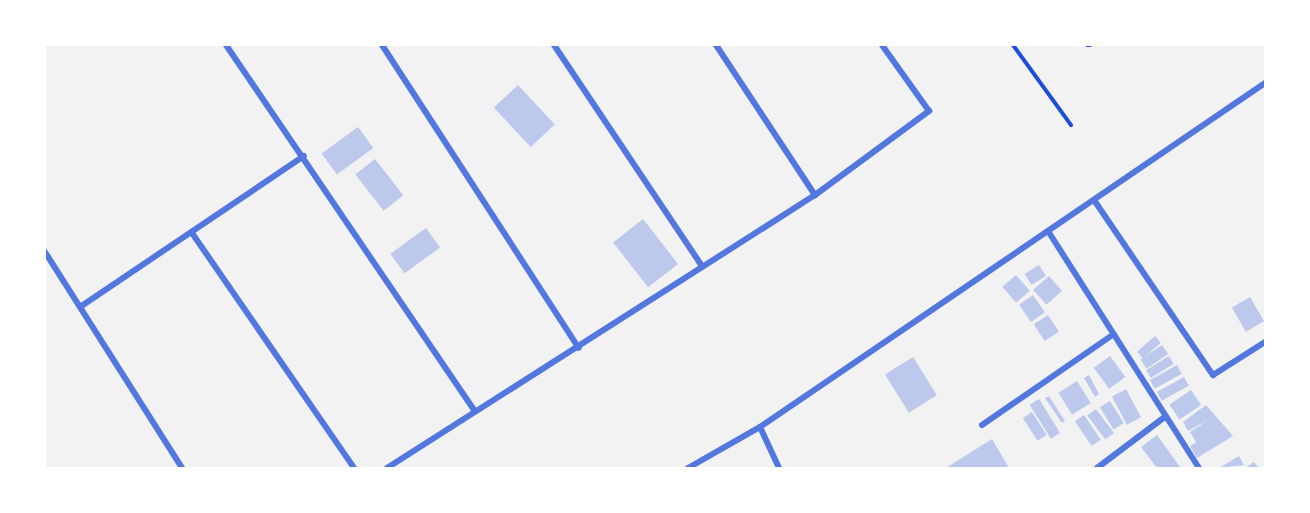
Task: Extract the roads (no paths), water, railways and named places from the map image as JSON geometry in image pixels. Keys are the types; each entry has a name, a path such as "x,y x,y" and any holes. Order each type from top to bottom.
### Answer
{"street":[{"path":"226,45 304,156 474,410"},
{"path":"382,45 579,348"},
{"path":"554,45 701,265"},
{"path":"716,45 815,195"},
{"path":"387,468 474,410 579,348 701,265 815,195 929,111 882,45"},
{"path":"688,468 760,427 1265,83"},
{"path":"80,307 304,156"},
{"path":"1094,200 1213,375 1265,342"},
{"path":"1048,231 1199,468"},
{"path":"192,233 354,468"},
{"path":"45,252 182,468"},
{"path":"982,425 1114,334"},
{"path":"1097,468 1166,416"},
{"path":"760,427 779,468"}]}
